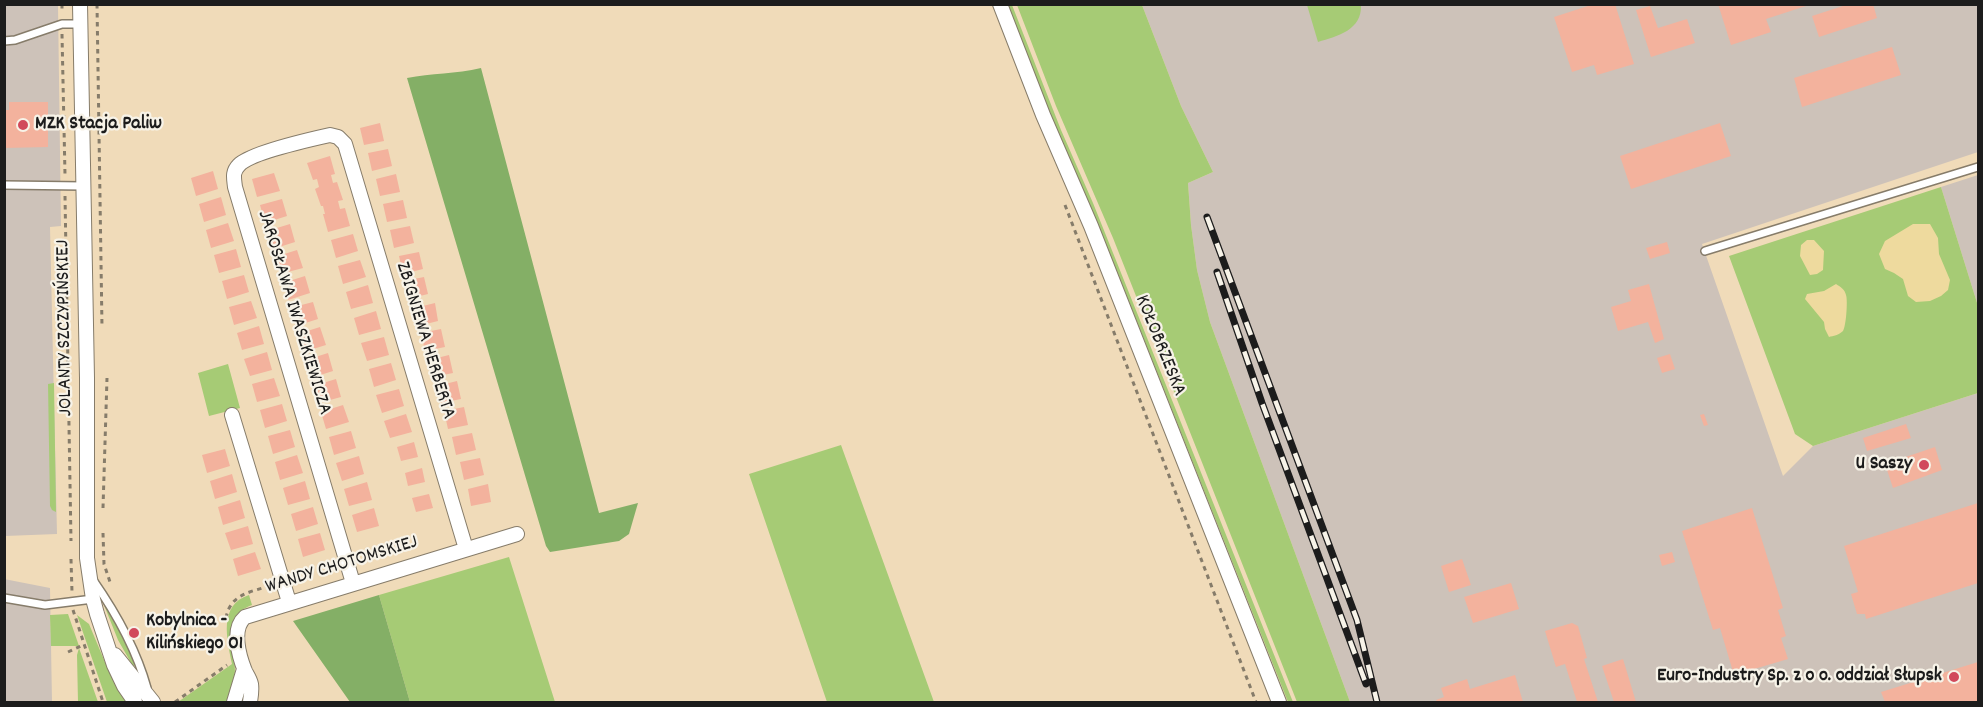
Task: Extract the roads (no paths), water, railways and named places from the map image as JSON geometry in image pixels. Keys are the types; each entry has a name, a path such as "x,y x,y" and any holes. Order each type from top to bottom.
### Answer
{"street":[{"name":"JOLANTY SZCZYPIŃSKIEJ","path":"80,4 87,378 87,571 93,599 110,648 124,686 135,702"},
{"name":"KOŁOBRZESKA","path":"1000,4 1042,115 1091,226 1279,702"},
{"name":"JAROSŁAWA IWASZKIEWICZA","path":"345,144 338,137 330,135 315,138 245,160 238,165 233,174 353,583"},
{"name":"ZBIGNIEWA HERBERTA","path":"345,144 466,549"},
{"path":"232,415 289,602"},
{"name":"WANDY CHOTOMSKIEJ","path":"244,669 237,631 241,620 245,617 517,534"},
{"name":"JOLANTY SZCZYPIŃSKIEJ","path":"110,648 151,701"},
{"path":"234,702 244,669"},
{"path":"244,669 251,683 250,702"}],"lane":[{"path":"4,40 15,40 62,24 80,24"},
{"path":"1705,251 1978,167"},
{"path":"4,185 83,186"},
{"path":"87,571 116,612 141,665 151,701"},
{"path":"4,598 45,605 93,599"}],"railway":[{"path":"1207,217 1357,620 1377,702"},
{"path":"1217,272 1262,403 1366,684"}],"place":[{"name":"MZK Stacja Paliw","path":"23,125"},
{"name":"U Saszy","path":"1924,465"},
{"name":"Kobylnica - Kilińskiego 01","path":"134,633"},
{"name":"Euro-Industry Sp. z o o. oddział Słupsk","path":"1954,677"}]}
